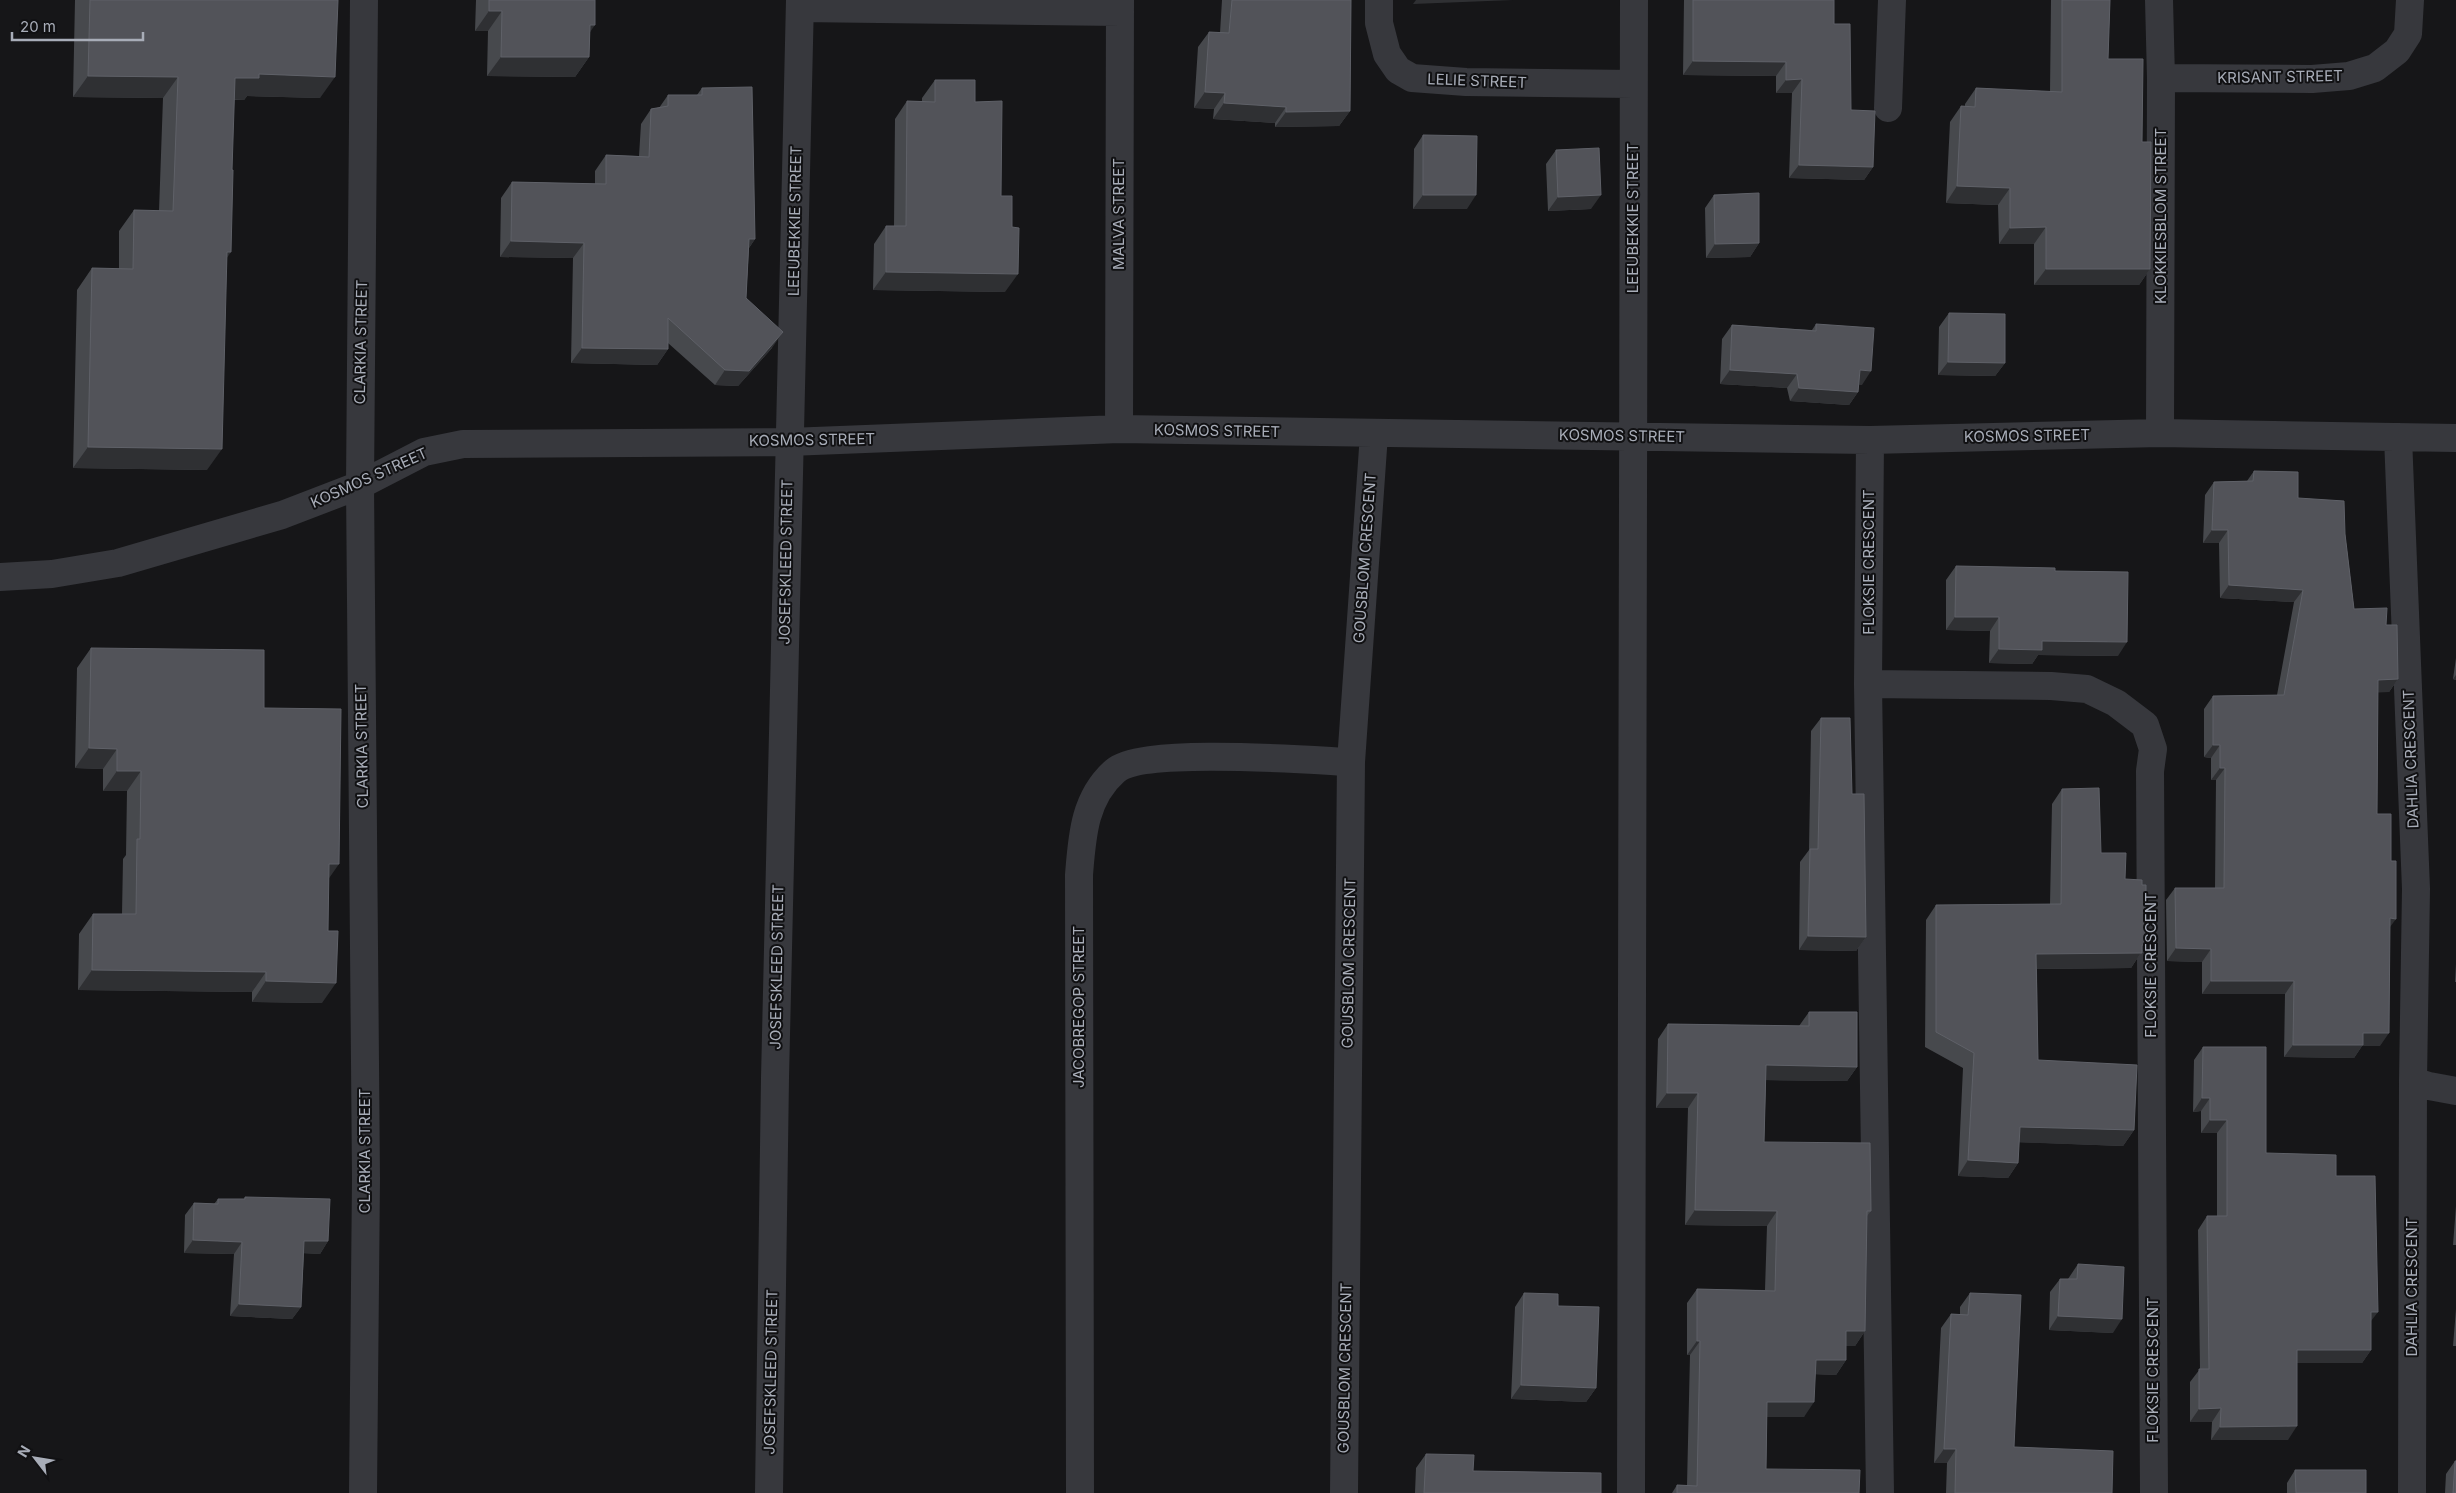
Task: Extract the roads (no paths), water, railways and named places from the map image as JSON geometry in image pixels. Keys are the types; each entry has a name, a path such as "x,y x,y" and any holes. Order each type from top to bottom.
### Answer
{"street":[{"name":"CLARKIA STREET","path":"363,1493 366,1168 360,485 364,0"},
{"name":"LELIE STREET","path":"1379,0 1379,23 1387,54 1398,70 1412,78 1466,82 1633,84"},
{"name":"LEEUBEKKIE STREET","path":"1633,436 1634,0"},
{"path":"1888,108 1892,0"},
{"name":"KLOKKIESBLOM STREET","path":"2159,0 2161,78 2160,433"},
{"name":"KRISANT STREET","path":"2161,78 2312,79 2349,76 2375,68 2397,51 2408,34 2410,0"},
{"name":"LEEUBEKKIE STREET","path":"789,442 800,4"},
{"path":"800,4 1120,6"},
{"name":"MALVA STREET","path":"1119,429 1120,6"},
{"name":"KOSMOS STREET","path":"0,577 52,574 118,563 282,515 360,485 424,452 463,444 789,442 1119,429 1870,440 2160,433 2456,438"},
{"name":"GOUSBLOM CRESCENT","path":"1344,1493 1351,762 1374,434"},
{"path":"1631,1493 1633,436"},
{"name":"DAHLIA CRESCENT","path":"2398,437 2416,889 2413,1081 2412,1493"},
{"name":"FLOKSIE CRESCENT","path":"1870,440 1868,684 1880,1493"},
{"name":"JOSEFSKLEED STREET","path":"769,1493 789,442"},
{"name":"FLOKSIE CRESCENT","path":"1868,684 2051,686 2087,689 2116,703 2145,726 2153,749 2150,771 2154,1493"},
{"name":"JACOBREGOP STREET","path":"1080,1493 1079,875 1081,848 1090,804 1115,770 1126,763 1145,759 1205,757 1351,762"},
{"path":"2413,1081 2456,1091"}]}
